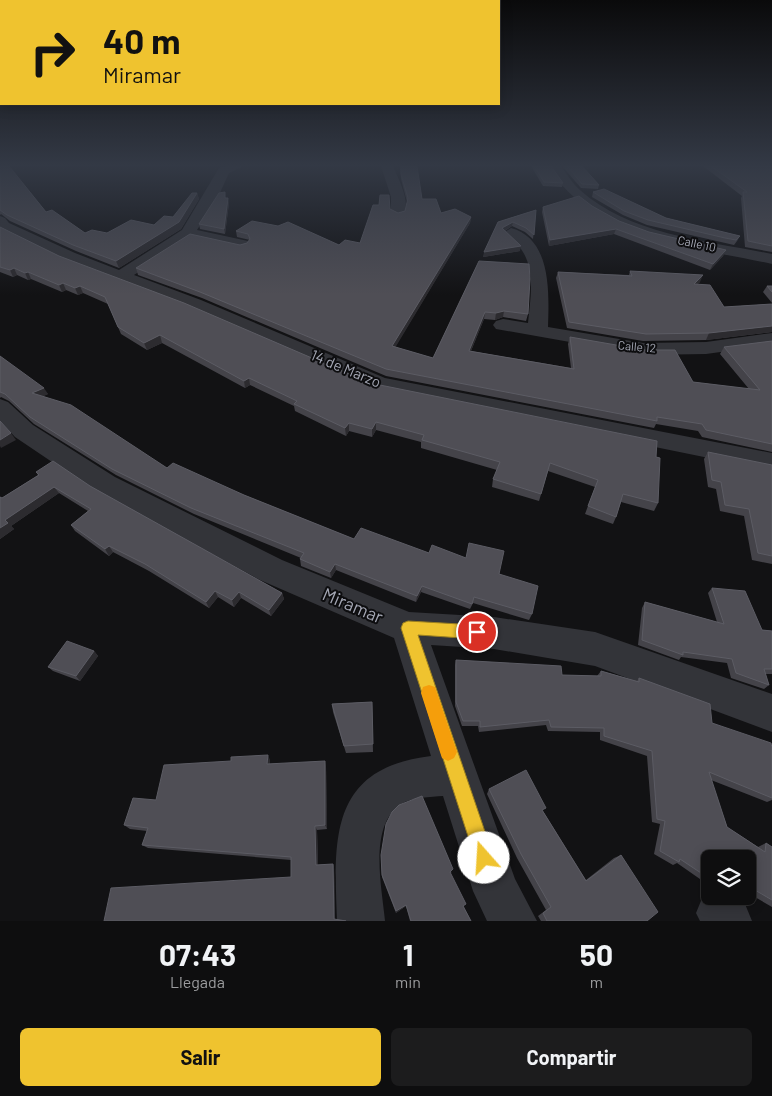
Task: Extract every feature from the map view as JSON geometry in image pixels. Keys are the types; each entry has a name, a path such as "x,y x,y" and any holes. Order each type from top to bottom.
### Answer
{"street":[{"path":"121,276 170,247 188,233 202,209"},
{"path":"398,209 398,213"},
{"name":"Calle 10","path":"602,209 625,222 665,236 766,257"},
{"name":"14 de Marzo","path":"1,225 69,257 211,311 380,384 772,462"},
{"path":"188,233 242,244"},
{"path":"511,233 528,248 536,262 539,294 538,331"},
{"path":"766,257 772,269"},
{"name":"Calle 12","path":"502,325 644,349 706,348 772,339"},
{"name":"Miramar","path":"0,407 24,430 104,484 270,570 408,628 494,633 595,650 763,706"},
{"path":"408,628 455,774 496,891 513,921"},
{"path":"361,921 357,841 365,813 372,802 388,790 408,781 455,774"}],"building":[{"path":"44,209 46,212 52,210 85,233 92,230 107,233 131,220 154,225 164,216 173,217 179,209 187,209 179,222 116,261 73,245 0,210"},
{"path":"209,209 227,209 224,229 199,224"},
{"path":"372,209 390,209 398,213 405,211 405,209 440,209 441,213 455,209 471,217 392,346 433,358 479,261 529,264 528,314 504,311 496,313 485,312 469,351 574,369 570,337 645,350 675,350 693,382 760,390 724,347 772,341 772,444 706,430 702,424 657,417 657,421 386,369 200,292 136,268 190,234 240,245 247,243 250,239 248,234 236,231 252,221 278,226 288,222 339,245 345,240 360,243"},
{"path":"543,209 597,209 619,221 649,232 726,250 713,264 616,229 550,240"},
{"path":"621,209 647,209 666,218 740,236 736,240 725,238 648,220"},
{"path":"745,209 772,209 772,246 748,241"},
{"path":"536,210 534,235 526,228 513,222 502,228 521,246 484,252 498,222"},
{"path":"0,227 59,256 184,303 370,383 657,441 656,457 660,458 658,503 623,494 616,517 588,506 598,480 550,463 541,494 493,479 500,462 422,440 424,435 376,422 372,429 349,423 345,428 294,404 297,401 249,378 244,381 160,335 144,343 118,327 105,297 80,286 75,288 63,283 59,285 28,272 25,273 14,268 10,270 0,267"},
{"path":"630,271 703,275 694,284 710,285 724,307 772,304 772,326 709,333 646,334 569,322 558,272 632,276"},
{"path":"0,356 44,388 32,393 71,405 167,468 173,463 244,495 354,539 361,528 429,553 432,545 466,558 469,543 504,551 499,574 538,586 532,614 474,597 472,604 422,586 417,596 335,564 330,572 300,559 304,553 191,508 112,469 30,417 5,394 0,392"},
{"path":"0,421 11,433 0,440"},
{"path":"708,452 772,465 772,556 758,553 749,509 725,505 721,482 712,480"},
{"path":"53,461 90,486 282,593 269,610 239,592 232,600 215,591 206,602 145,564 109,546 105,549 71,525 91,509 54,487 5,520 8,523 0,528 0,497 2,498 39,475 36,472"},
{"path":"712,588 745,591 762,630 772,631 772,669 764,669 769,685 736,673 732,659 683,652 683,655 642,640 645,602 724,624"},
{"path":"67,641 94,651 76,676 48,667"},
{"path":"456,660 561,666 562,675 601,676 601,671 639,682 639,678 710,704 712,723 771,743 772,798 709,772 727,827 765,852 766,843 772,847 772,900 756,891 756,850 701,850 701,873 680,859 679,862 660,851 665,821 657,819 652,751 604,736 604,728 551,727 549,720 480,727 480,721 463,721 456,702"},
{"path":"372,702 373,744 344,746 332,704"},
{"path":"268,755 267,764 325,761 325,825 315,826 316,865 333,864 334,919 346,921 104,921 111,888 291,877 291,857 142,845 148,828 124,825 133,798 156,800 164,765 231,761 231,757"},
{"path":"526,770 546,808 542,810 586,881 621,855 658,912 647,921 547,921 543,913 551,907 521,854 489,789"},
{"path":"422,796 453,869 450,872 466,904 463,906 471,921 411,921 406,905 396,911 382,875 381,855 386,824 392,812 399,805"}],"slow traffic":[{"path":"429,693 448,752"}],"route":[{"path":"477,632 408,628 484,858"}]}
